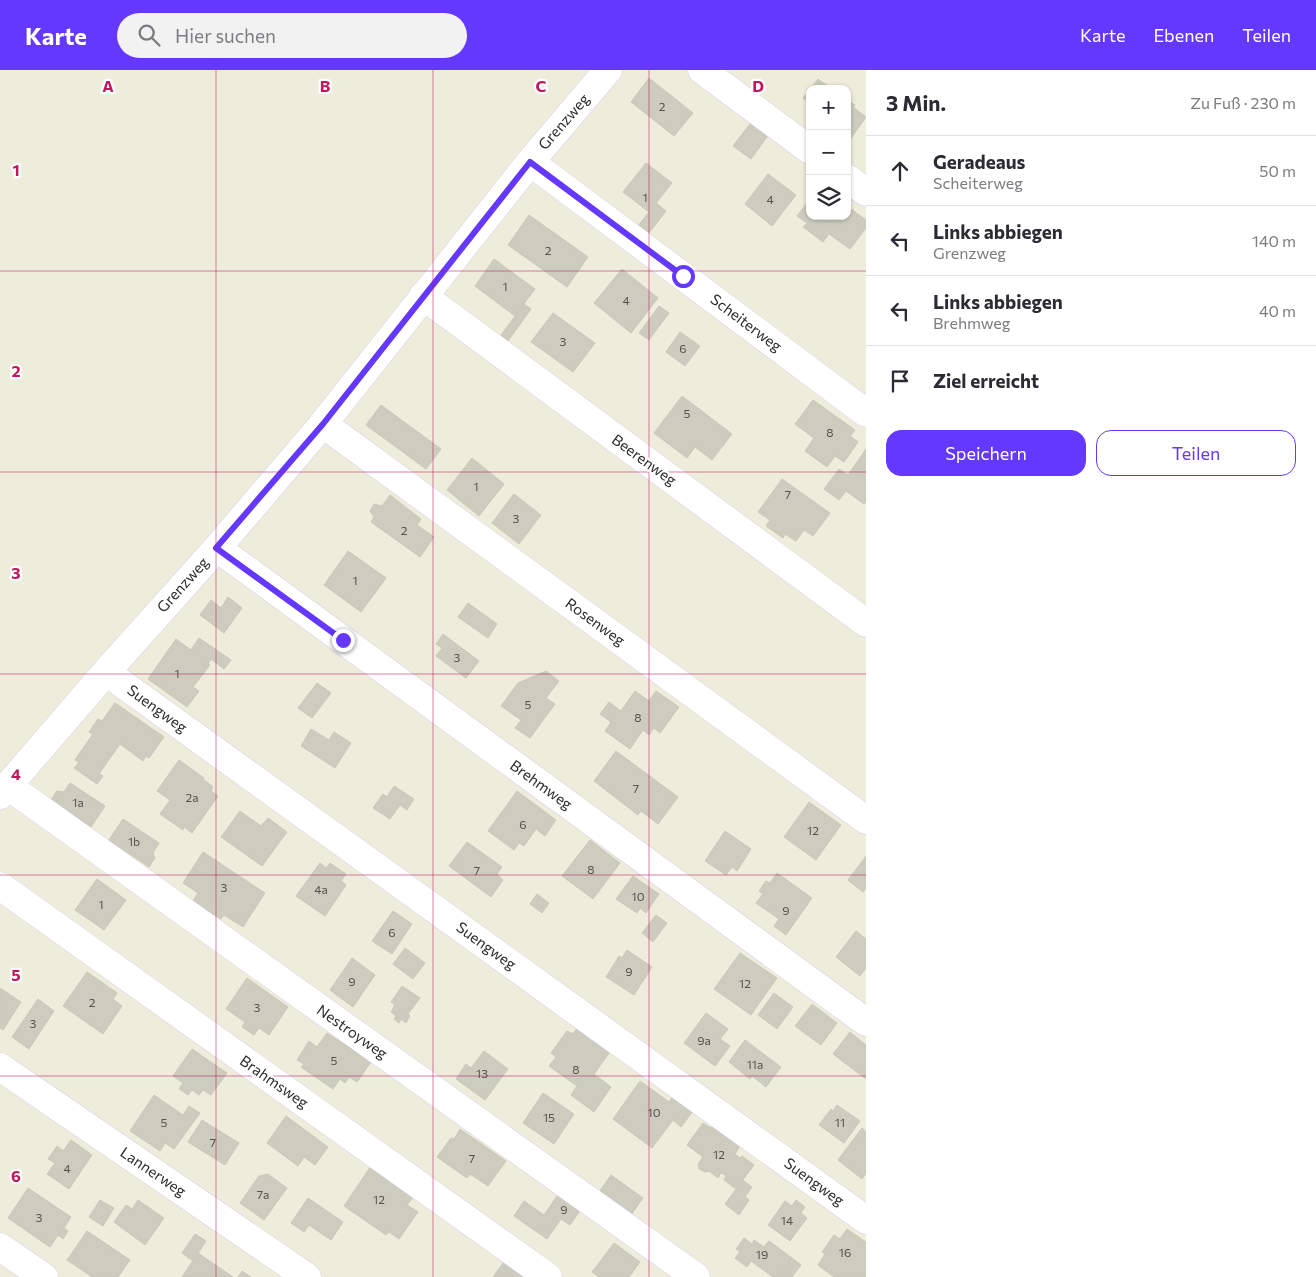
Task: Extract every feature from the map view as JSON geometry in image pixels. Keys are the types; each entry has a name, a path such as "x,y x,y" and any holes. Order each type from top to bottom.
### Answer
{"street":[{"name":"Grenzweg","path":"4,791 323,424 530,162 608,70"},
{"path":"702,70 806,147"},
{"name":"Scheiterweg","path":"530,162 866,413"},
{"path":"851,181 866,192"},
{"name":"Beerenweg","path":"423,296 866,623"},
{"name":"Rosenweg","path":"323,424 866,820"},
{"name":"Brehmweg","path":"216,548 866,1022"},
{"name":"Suengweg","path":"106,672 866,1220"},
{"name":"Nestroyweg","path":"4,791 696,1277"},
{"name":"Brahmsweg","path":"0,886 548,1277"},
{"name":"Lannerweg","path":"0,1067 307,1277"},
{"path":"0,1247 44,1277"}],"building":[{"path":"649,78 693,113 674,136 631,102"},
{"path":"818,79 826,85 813,85"},
{"path":"851,102 855,105 853,107 866,117 851,138"},
{"path":"753,120 770,133 751,159 733,146"},
{"path":"646,163 672,183 656,203 666,211 649,233 638,226 649,212 623,192"},
{"path":"768,174 796,195 772,226 745,204"},
{"path":"806,204 806,220 851,220 851,209 866,220 866,228 850,249 829,234 823,242 803,227 807,223 797,216"},
{"path":"529,215 588,257 567,287 508,245"},
{"path":"494,259 535,289 515,316 475,286"},
{"path":"622,269 658,298 631,333 594,303"},
{"path":"524,304 531,309 508,341 501,335"},
{"path":"659,306 669,313 649,340 639,333"},
{"path":"553,313 595,343 573,372 531,342"},
{"path":"680,332 700,346 685,366 666,352"},
{"path":"682,396 732,434 712,460 695,447 687,458 654,433"},
{"path":"813,400 855,430 850,436 858,442 844,462 835,456 827,467 805,451 814,438 795,424"},
{"path":"381,405 441,449 426,469 366,425"},
{"path":"866,449 866,502 864,504 846,491 839,500 824,489 839,469 848,475"},
{"path":"472,458 504,484 479,516 447,490"},
{"path":"782,479 830,513 813,536 804,530 796,541 785,534 783,538 766,526 770,520 758,512"},
{"path":"514,494 541,515 519,544 492,523"},
{"path":"390,495 421,519 417,525 434,537 420,557 371,522 374,517 370,511 374,504 382,506"},
{"path":"348,551 386,578 361,612 324,585"},
{"path":"228,597 242,608 224,633 200,615 211,600 221,608"},
{"path":"468,603 497,624 488,638 458,617"},
{"path":"443,634 479,661 466,678 436,656 442,648 436,644"},
{"path":"199,638 231,660 224,669 211,659 208,664 210,665 193,687 199,691 187,707 148,679 176,639 191,650"},
{"path":"546,671 559,681 546,698 555,704 530,738 515,728 521,720 501,706 518,683"},
{"path":"317,683 331,693 312,718 298,708"},
{"path":"635,691 649,701 656,691 679,707 660,733 654,728 649,735 643,730 630,749 605,731 611,722 600,714 609,702 621,711"},
{"path":"115,703 164,737 149,758 146,756 143,761 120,744 99,774 103,776 97,784 74,768 79,762 75,760 93,734 89,732 98,719 102,721"},
{"path":"311,729 329,740 334,732 351,743 335,768 301,746"},
{"path":"616,751 678,797 658,824 641,811 638,815 594,781"},
{"path":"179,760 204,778 213,787 211,791 218,796 192,833 184,827 183,830 160,814 170,800 157,791"},
{"path":"70,783 105,806 91,827 51,800 57,791 64,792"},
{"path":"394,786 414,799 407,810 400,805 390,819 373,808 383,794 387,797"},
{"path":"517,791 556,820 545,836 536,829 524,846 519,843 514,850 488,831"},
{"path":"809,802 841,825 816,860 784,837"},
{"path":"240,811 261,826 268,818 287,832 262,866 221,837"},
{"path":"123,819 159,843 153,853 155,858 149,867 109,840"},
{"path":"725,831 751,849 737,871 732,867 726,875 705,861"},
{"path":"590,840 620,863 593,899 562,876"},
{"path":"467,842 502,867 497,874 503,880 491,897 449,866"},
{"path":"203,852 265,893 243,927 224,915 221,919 193,901 198,893 183,883"},
{"path":"866,856 866,888 863,892 848,880"},
{"path":"320,863 326,868 330,863 346,874 341,881 346,885 325,916 296,896"},
{"path":"777,873 812,898 786,935 774,926 779,919 756,903 763,894 759,891 766,881 770,883"},
{"path":"633,876 659,894 646,913 640,908 637,913 616,899"},
{"path":"97,879 126,900 104,930 75,910"},
{"path":"537,894 549,903 542,913 530,904"},
{"path":"393,911 412,924 392,954 372,941"},
{"path":"656,915 667,923 653,942 642,933"},
{"path":"856,931 866,939 866,968 860,976 836,957"},
{"path":"405,948 425,963 413,979 393,964"},
{"path":"627,950 652,967 634,995 606,977 619,956 622,958"},
{"path":"740,953 777,978 751,1015 714,989"},
{"path":"352,958 375,975 353,1007 330,990"},
{"path":"87,972 117,993 113,999 122,1006 103,1034 63,1006"},
{"path":"247,978 288,1007 269,1035 259,1028 254,1035 242,1027 245,1022 226,1009"},
{"path":"402,986 420,998 408,1014 410,1016 406,1023 401,1019 399,1023 394,1019 396,1016 391,1012 395,1005 391,1002"},
{"path":"0,988 21,1002 3,1030 0,1028"},
{"path":"774,993 793,1007 777,1029 758,1015"},
{"path":"38,999 54,1011 29,1049 12,1037"},
{"path":"812,1004 837,1023 821,1045 795,1026"},
{"path":"706,1013 728,1029 720,1039 730,1046 715,1066 684,1043"},
{"path":"579,1025 612,1049 594,1074 611,1087 594,1112 571,1095 577,1086 549,1066 556,1057 551,1053 567,1031 573,1034"},
{"path":"850,1032 866,1045 866,1079 833,1054"},
{"path":"327,1033 371,1062 357,1082 349,1077 345,1083 340,1079 333,1089 301,1067 304,1064 297,1060 309,1041 317,1047"},
{"path":"745,1040 781,1067 766,1087 752,1076 750,1079 729,1062"},
{"path":"192,1049 227,1073 211,1095 203,1090 199,1095 192,1090 188,1095 179,1089 183,1083 173,1076"},
{"path":"484,1051 508,1069 485,1100 456,1079 466,1064 471,1068"},
{"path":"640,1081 669,1102 676,1092 696,1107 681,1127 673,1120 652,1148 613,1119"},
{"path":"543,1093 574,1114 554,1144 523,1123"},
{"path":"154,1095 183,1115 189,1106 200,1113 174,1149 165,1143 160,1151 130,1131"},
{"path":"837,1105 860,1121 844,1143 819,1125 831,1109 833,1111"},
{"path":"286,1116 328,1147 315,1165 304,1157 298,1166 267,1143"},
{"path":"202,1120 239,1143 225,1165 188,1142"},
{"path":"703,1123 711,1128 713,1126 740,1146 735,1154 740,1158 742,1156 754,1165 736,1189 724,1180 726,1176 721,1173 718,1178 709,1171 705,1172 699,1169 698,1164 703,1157 687,1145"},
{"path":"862,1128 866,1132 866,1173 862,1179 838,1160"},
{"path":"460,1129 506,1161 488,1186 470,1174 467,1178 437,1157 451,1138 454,1139"},
{"path":"71,1140 92,1155 69,1189 47,1174 55,1163 48,1159 57,1146 63,1151"},
{"path":"371,1166 414,1196 407,1205 418,1212 399,1239 389,1232 386,1235 344,1206"},
{"path":"268,1174 287,1188 264,1220 240,1203 259,1176"},
{"path":"611,1175 643,1198 631,1215 599,1192"},
{"path":"743,1180 752,1187 745,1197 749,1200 739,1215 725,1204"},
{"path":"28,1188 71,1217 64,1228 68,1231 63,1239 58,1235 50,1247 8,1218"},
{"path":"562,1189 584,1205 570,1225 561,1219 547,1239 514,1216 524,1201 544,1215"},
{"path":"308,1198 343,1222 331,1240 309,1225 304,1232 291,1223"},
{"path":"100,1200 114,1208 103,1226 89,1217"},
{"path":"138,1200 164,1218 145,1245 114,1222 126,1205 132,1209"},
{"path":"796,1200 805,1207 801,1213 807,1218 790,1241 768,1225 785,1201 792,1206"},
{"path":"847,1229 866,1242 866,1277 834,1277 818,1265 825,1254 822,1252 834,1235 840,1239"},
{"path":"87,1231 130,1260 118,1277 92,1277 67,1260"},
{"path":"195,1234 206,1241 193,1261 182,1253"},
{"path":"744,1238 752,1244 754,1240 764,1247 769,1241 792,1258 778,1277 773,1277 751,1261 747,1267 735,1258 740,1252 736,1249"},
{"path":"614,1243 640,1262 629,1277 599,1277 592,1272"},
{"path":"198,1253 233,1277 182,1277"},
{"path":"792,1258 801,1265 792,1277 778,1277"},
{"path":"506,1259 531,1277 493,1277"},
{"path":"242,1271 251,1277 238,1277"}],"route":[{"path":"343,640 216,548 323,424 530,162 683,276"}]}
